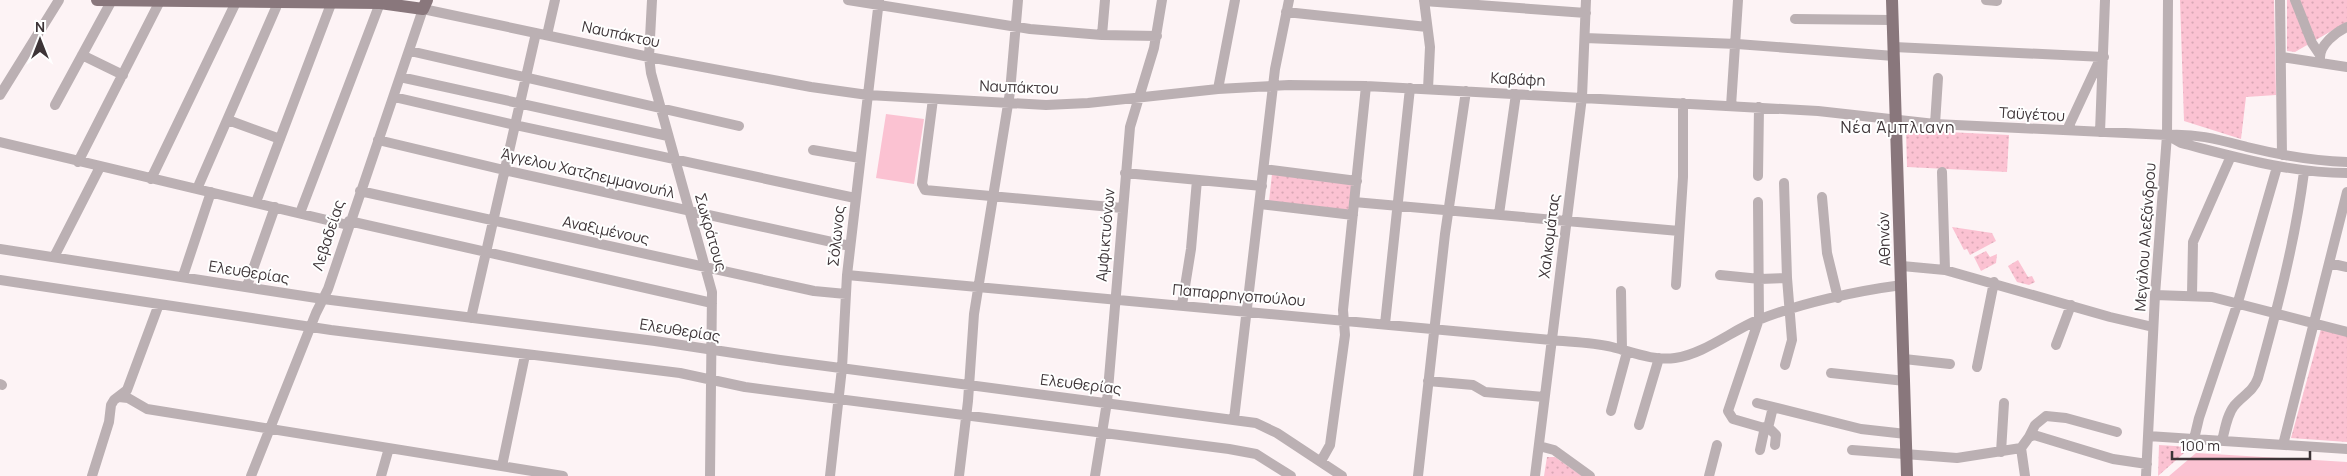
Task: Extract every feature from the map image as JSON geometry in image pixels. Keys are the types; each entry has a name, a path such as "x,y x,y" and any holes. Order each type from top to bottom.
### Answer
{"main road":[{"name":"Ναυπάκτου","path":"97,0 425,4"},
{"name":"Αθηνών","path":"1892,0 1902,266 1907,476"}],"street":[{"path":"0,95 59,0"},
{"path":"55,104 112,0"},
{"path":"547,35 555,0"},
{"name":"Σωκράτους","path":"652,0 649,56 659,107 706,267 712,303 710,476"},
{"path":"848,0 878,2 1030,29 1102,35 1157,36"},
{"path":"959,476 978,287 1008,104 1018,0"},
{"path":"1102,35 1105,0"},
{"name":"Αμφικτυόνων","path":"1095,476 1107,402 1125,173 1132,114 1157,36 1162,0"},
{"path":"1218,89 1234,0"},
{"path":"1234,419 1273,85 1288,0"},
{"path":"1428,89 1430,47 1424,0 1586,12"},
{"name":"Χαλκομάτας","path":"1535,476 1582,97 1586,0"},
{"path":"1731,106 1737,44 1738,0"},
{"path":"1986,0 1997,1"},
{"path":"2100,132 2105,0"},
{"name":"Μεγάλου Αλεξάνδρου","path":"2146,476 2153,326 2167,135 2168,0"},
{"path":"2280,0 2282,155"},
{"path":"2295,0 2309,37 2320,59"},
{"path":"78,162 160,1"},
{"path":"151,179 236,2"},
{"name":"Σόλωνος","path":"830,476 840,399 847,275 878,2"},
{"path":"197,189 278,3"},
{"path":"300,213 380,3"},
{"path":"256,202 331,4"},
{"name":"Ναυπάκτου","path":"425,4 536,33 811,87 868,95 1008,104 1064,105 1138,97"},
{"name":"Λεβαδείας","path":"252,476 310,327 323,299 425,4"},
{"path":"1286,12 1427,27"},
{"path":"1794,19 1892,20"},
{"path":"2320,59 2334,34 2347,26"},
{"path":"471,318 536,33"},
{"path":"1585,38 1894,52 2102,57"},
{"path":"410,51 739,126"},
{"path":"82,55 123,75"},
{"path":"2067,130 2102,57"},
{"path":"2282,57 2320,59 2347,67"},
{"path":"400,77 668,136"},
{"path":"1935,124 1938,78"},
{"name":"Καβάφη","path":"1138,97 1273,85 1366,86 1759,107 1896,119"},
{"path":"1321,462 1330,445 1345,335 1343,320 1366,86"},
{"path":"1385,324 1410,88"},
{"path":"1418,476 1448,210 1466,91"},
{"path":"1500,214 1516,94"},
{"path":"394,97 675,160 856,198"},
{"path":"933,99 922,188 1122,208"},
{"path":"1676,284 1683,177 1684,104"},
{"path":"1758,176 1759,107"},
{"name":"Ταϋγέτου","path":"1896,119 1935,124 2167,135 2184,133 2282,155 2322,161 2347,162"},
{"path":"228,120 280,139"},
{"name":"Ταϋγέτου","path":"2167,135 2181,144 2277,167 2304,172 2347,173"},
{"name":"Άγγελου Χατζηεμμανουήλ","path":"378,140 504,170 850,246"},
{"path":"0,142 300,213 712,303"},
{"path":"813,150 860,158"},
{"path":"2192,295 2192,242 2231,156"},
{"path":"54,258 100,167"},
{"path":"2194,439 2199,418 2238,302 2277,167"},
{"path":"1264,170 1357,181"},
{"path":"1942,172 1945,270"},
{"path":"2222,441 2233,407 2255,386 2276,312 2298,218 2304,172"},
{"path":"1125,173 1262,186"},
{"path":"1182,305 1198,180"},
{"path":"1784,183 1787,278 1792,340 1785,365"},
{"path":"182,276 211,192"},
{"name":"Αναξιμένους","path":"360,192 814,291 846,294"},
{"path":"2283,445 2347,192"},
{"path":"1822,197 1827,253 1838,298"},
{"path":"1354,202 1679,232"},
{"path":"1758,202 1759,319 1728,411 1733,419 1767,428 1776,434 1775,445"},
{"path":"1260,204 1353,215"},
{"path":"247,286 275,207"},
{"name":"Ελευθερίας","path":"0,249 323,299 655,341 969,386 1234,419 1266,426 1342,476"},
{"path":"2329,262 2347,267"},
{"path":"1902,266 1945,270 1994,282 2142,326 2153,326"},
{"name":"Παπαρρηγοπούλου","path":"847,275 1551,340 1605,346 1658,358 1678,358 1759,319 1789,310 1902,285"},
{"path":"1720,275 1760,279 1787,278"},
{"path":"0,280 310,327 680,374 712,381 840,399 1247,452 1266,459 1291,476"},
{"path":"1977,367 1994,282"},
{"path":"1611,411 1624,351 1621,291"},
{"path":"2155,295 2192,295 2238,302 2347,332"},
{"path":"92,476 109,422 111,405 118,396 127,390 160,304"},
{"path":"2056,345 2071,305"},
{"path":"502,466 525,355"},
{"path":"1639,425 1658,358"},
{"path":"1904,359 1950,364"},
{"path":"1831,373 1905,381"},
{"path":"1428,381 1473,385 1485,392 1544,397"},
{"path":"118,396 128,398 147,410 563,476"},
{"path":"1757,403 1861,429 1906,434"},
{"path":"2001,452 2004,403"},
{"path":"1760,450 1773,407"},
{"path":"1852,450 1957,458 2001,452 2021,448 2035,425 2046,416 2066,418 2117,432"},
{"path":"2029,437 2042,436 2112,459 2147,464"},
{"path":"2148,436 2347,449"},
{"path":"1709,476 1716,445"},
{"path":"1539,446 1554,450 1590,476"},
{"path":"381,476 389,448"},
{"path":"2021,448 2025,476"}],"shaded area":[{"path":"2180,0 2274,0 2276,95 2246,97 2241,139 2184,121"},
{"path":"2287,0 2347,0 2347,22 2295,52 2287,51"},
{"path":"886,114 924,119 914,184 876,178"},
{"path":"1906,130 2009,135 2007,172 1907,167"},
{"path":"1272,174 1353,183 1350,211 1269,201"},
{"path":"1952,227 1992,233 1996,241 1970,255 1967,249 1964,250"},
{"path":"1986,251 1990,257 1997,254 1996,263 1981,271 1974,257"},
{"path":"2018,260 2028,277 2032,276 2035,282 2029,285 2017,282 2008,266"},
{"path":"2321,329 2347,336 2347,442 2291,438"},
{"path":"2159,445 2191,447 2158,476"},
{"path":"2196,453 2347,462 2347,476 2169,476"},
{"path":"1547,457 1555,457 1582,476 1544,476"}],"district":[{"name":"Νέα Άμπλιανη","path":"1898,127"}]}
